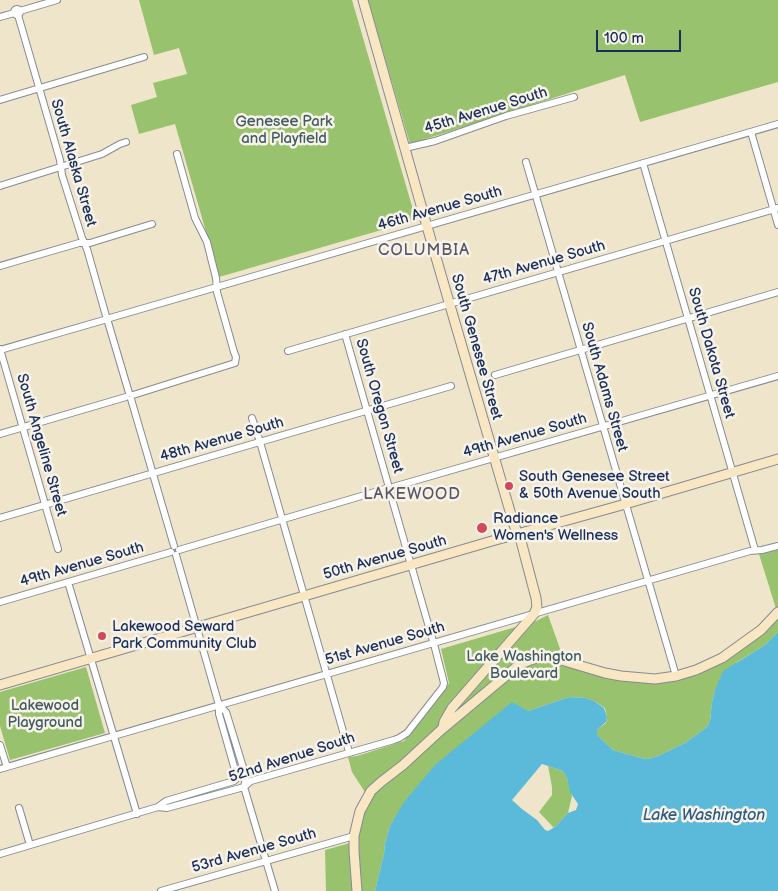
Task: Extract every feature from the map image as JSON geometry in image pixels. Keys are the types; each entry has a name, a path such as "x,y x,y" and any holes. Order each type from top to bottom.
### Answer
{"street":[{"path":"0,17 57,0"},
{"name":"South Genesee Street","path":"363,0 426,226 517,535 521,541 536,593 537,607 534,614"},
{"name":"South Alaska Street","path":"18,13 62,174 130,396 219,705 218,714 237,777 234,781"},
{"path":"0,100 144,57"},
{"name":"45th Avenue South","path":"405,148 435,141 506,116 574,97"},
{"name":"46th Avenue South","path":"0,349 778,124"},
{"path":"751,132 776,208 778,225"},
{"path":"0,186 102,154 126,142"},
{"path":"0,434 235,364 236,358 216,288 216,278 207,242 195,218 177,154"},
{"name":"South Adams Street","path":"526,162 676,676"},
{"name":"South Dakota Street","path":"643,163 755,550"},
{"name":"47th Avenue South","path":"288,350 776,208"},
{"path":"0,266 152,224"},
{"path":"495,375 778,292"},
{"name":"South Oregon Street","path":"345,334 444,678 441,690"},
{"name":"South Angeline Street","path":"0,349 58,549"},
{"name":"49th Avenue South","path":"0,602 778,376"},
{"name":"48th Avenue South","path":"0,518 451,386"},
{"path":"252,418 350,752"},
{"name":"50th Avenue South","path":"0,685 778,459"},
{"name":"51st Avenue South","path":"3,768 755,550 778,546"},
{"path":"68,582 137,814"},
{"path":"357,891 354,836 360,811 371,791 516,667 528,660 551,657 621,676 654,679 676,676 696,670 722,658 761,630 778,612"},
{"path":"443,728 447,715 452,708 534,614"},
{"name":"52nd Avenue South","path":"158,807 167,808 244,787 252,781 404,736 441,690"},
{"name":"South Alaska Street","path":"219,705 226,712 246,777 244,787 275,891"},
{"path":"0,745 3,768"},
{"name":"52nd Avenue South","path":"0,854 137,814 158,807 166,801 234,781"},
{"path":"19,808 30,845"},
{"name":"53rd Avenue South","path":"161,891 354,836"}],"green space":[{"name":"Genesee Park and Playfield","path":"139,0 352,0 416,220 219,277 175,124 139,134 131,105 157,97 153,83 187,74 179,48 154,55"},
{"path":"368,0 778,0 778,82 640,122 625,75 410,144"},
{"path":"778,549 778,615 759,554"},
{"name":"Lake Washington Boulevard","path":"548,615 565,663 653,681 698,672 778,617 778,632 765,645 737,662 715,690 710,721 707,727 685,743 658,756 648,759 613,750 597,735 598,729 606,723 605,708 586,698 569,697 528,711 393,821 385,843 375,891 326,891 325,850 357,841 363,811 370,800 352,772 348,757 357,756 404,741 449,683 441,649 536,621"},
{"name":"Lakewood Playground","path":"86,667 105,733 10,760 0,726 0,692"},
{"path":"548,766 563,771 572,796 568,813 554,828 539,812 552,795"}],"water":[{"name":"Lake Washington","path":"778,632 778,891 375,891 390,826 404,802 435,765 512,702 528,711 569,697 586,698 594,701 604,708 607,717 606,722 598,729 597,735 613,750 648,759 685,743 707,727 710,721 715,690 723,671 765,645","holes":["542,764 563,771 567,778 570,792 578,804 576,810 568,813 555,827 548,831 512,800"]}],"place":[{"name":"South Genesee Street & 50th Avenue South","path":"509,486"},
{"name":"Radiance Women's Wellness","path":"482,528"},
{"name":"Lakewood Seward Park Community Club","path":"102,636"}],"district":[{"name":"COLUMBIA","path":"424,251"},
{"name":"LAKEWOOD","path":"412,495"}]}
